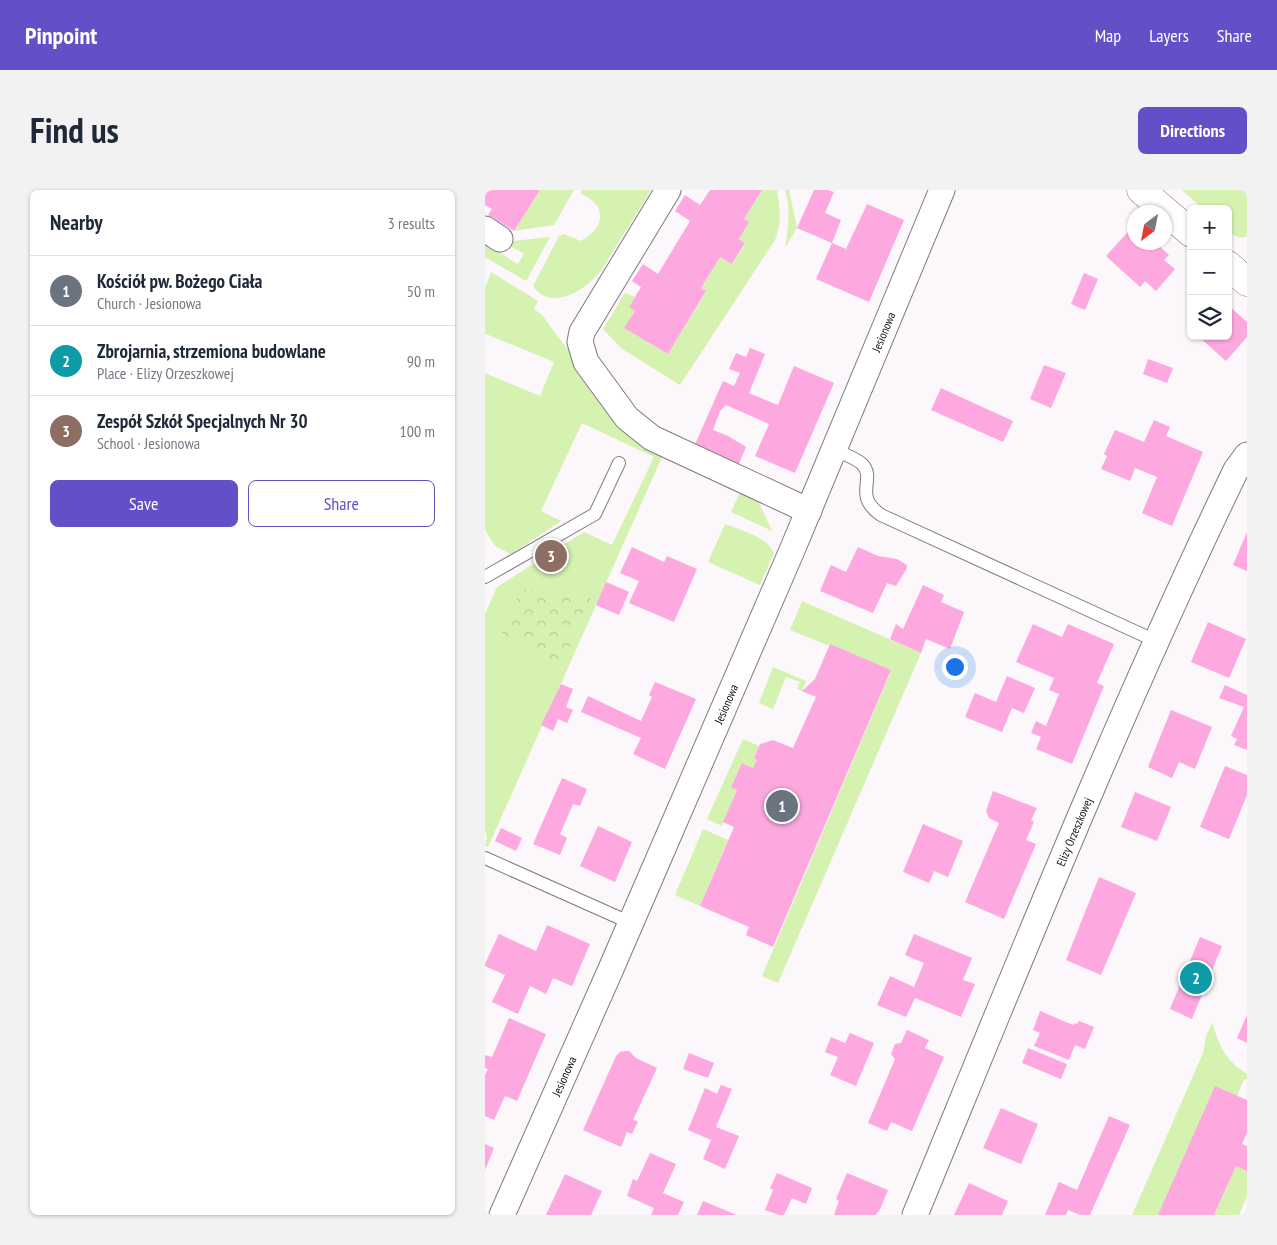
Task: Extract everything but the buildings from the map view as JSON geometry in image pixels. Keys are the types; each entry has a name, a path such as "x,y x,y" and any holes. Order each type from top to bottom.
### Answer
{"street":[{"path":"668,190 582,332 580,342 587,362 627,418 651,438 809,511"},
{"name":"Jesionowa","path":"502,1215 631,923 809,511 942,190"},
{"path":"1141,190 1187,230"},
{"name":"Elizy Orzeszkowej","path":"915,1215 1091,791 1156,641 1232,479 1247,455"}],"lane":[{"path":"835,450 861,462 866,469 867,502 873,510 881,515 1156,641"},
{"path":"485,578 595,514 619,463"},
{"path":"485,858 631,923"}],"green space":[{"path":"540,190 574,190 554,225 514,231"},
{"path":"581,190 651,190 604,266 593,279 577,292 567,296 558,298 540,294 533,286 559,236 564,234 581,241 595,230 599,223 599,210 596,204 581,194"},
{"path":"762,190 777,190 780,215 779,228 775,240 680,385 622,349 603,329 625,293 635,297 629,307 635,311 624,328 668,354 706,292 701,288 720,257 733,264 745,244 739,239 749,222 744,219"},
{"path":"785,190 789,190 797,228 785,248 788,212"},
{"path":"1182,190 1247,190 1247,236 1241,238 1232,234 1232,205 1199,205"},
{"path":"550,237 526,281 485,257 485,243 518,264 524,254 504,242"},
{"path":"491,272 538,301 534,309 542,315 625,427 663,455 488,847 485,846 487,837 485,830 485,614 497,587 584,532 612,545 654,457 582,423 541,511 561,521 511,554 495,546 485,530 485,373 540,396 554,362 485,335 485,288"},
{"path":"742,488 758,501 772,531 731,512"},
{"path":"725,524 760,538 771,547 774,553 760,585 708,562"},
{"path":"521,589 591,598 561,666 502,633"},
{"path":"802,601 921,653 778,983 762,976 891,671 830,644 827,645 790,630"},
{"path":"773,667 806,681 802,691 797,689 800,682 786,677 773,709 759,703"},
{"path":"743,739 759,746 754,758 757,760 753,768 742,763 731,787 737,790 722,826 707,819"},
{"path":"703,829 728,840 700,906 675,895"},
{"path":"1212,1023 1224,1052 1233,1064 1247,1074 1247,1080 1244,1079 1237,1096 1158,1215 1132,1215 1203,1053 1206,1036"},
{"path":"1236,1166 1247,1171 1247,1196 1239,1215 1214,1215"}],"place":[{"name":"Zespół Szkół Specjalnych Nr 30","path":"551,556"},
{"name":"Kościół pw. Bożego Ciała","path":"782,806"},
{"name":"Zbrojarnia, strzemiona budowlane","path":"1196,978"}]}
